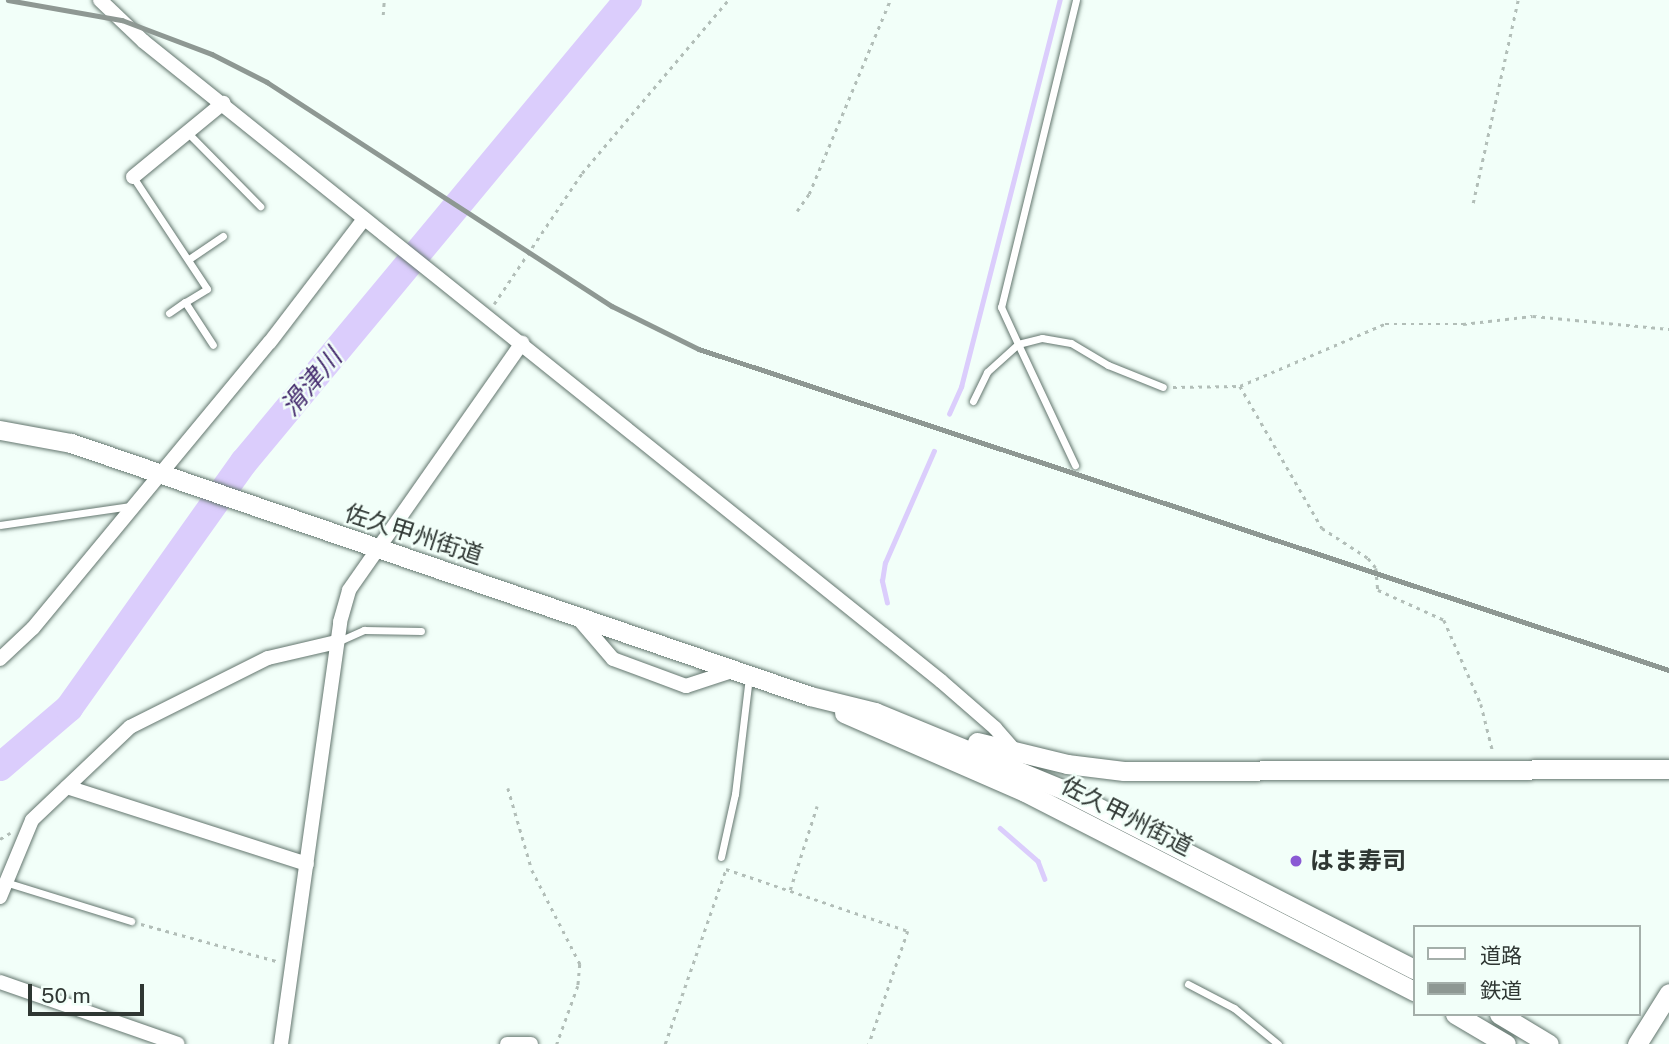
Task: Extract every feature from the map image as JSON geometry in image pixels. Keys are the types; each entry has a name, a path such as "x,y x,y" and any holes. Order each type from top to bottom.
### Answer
{"main road":[{"name":"佐久甲州街道","path":"0,430 71,443 810,696 875,712 1029,774 1414,969"},
{"name":"佐久甲州街道","path":"810,696 974,769 1414,991"},
{"path":"875,712 1016,753 1125,771"},
{"path":"974,769 1029,774 1496,768 1669,769"},
{"path":"1637,1044 1669,993"},
{"path":"1458,1016 1506,1044"},
{"path":"1502,1016 1549,1044"}],"street":[{"path":"100,0 368,222 522,342 941,681 995,728 1016,753"},
{"path":"133,177 223,103"},
{"path":"0,659 33,628 134,505 163,474 368,222"},
{"path":"281,1044 337,642 349,590 522,342"},
{"path":"575,615 613,659 686,686 742,673"},
{"path":"0,897 32,820 130,727 268,658 337,642"},
{"path":"67,787 307,864"},
{"path":"0,982 178,1044"},
{"path":"507,1044 531,1044"}],"lane":[{"path":"1075,465 1018,344 1002,299 1076,0"},
{"path":"188,134 261,206"},
{"path":"133,177 189,259 206,289 169,313"},
{"path":"189,259 223,236"},
{"path":"185,302 213,345"},
{"path":"973,401 987,372 1018,344 1042,338 1071,343 1108,365 1163,387"},
{"path":"0,525 134,505"},
{"path":"337,642 364,630 421,631"},
{"path":"721,858 735,794 742,673"},
{"path":"8,883 131,921"},
{"path":"1188,984 1234,1007 1278,1044"}],"path":[{"path":"383,15 384,0"},
{"path":"484,313 582,173 728,0"},
{"path":"797,211 809,194 890,0"},
{"path":"1473,203 1518,0"},
{"path":"1163,387 1240,386 1385,324 1463,324 1533,316 1669,329"},
{"path":"1240,386 1322,528 1368,558 1376,568 1378,590 1444,620 1490,729 1496,768"},
{"path":"508,788 532,870 580,964 578,986 557,1044"},
{"path":"790,890 817,806"},
{"path":"665,1044 726,869 908,931 869,1044"},
{"path":"131,921 292,965"}],"waterway":[{"name":"滑津川","path":"0,767 69,708 244,462 628,0"},
{"path":"949,414 961,387 1060,0"},
{"path":"887,603 882,581 885,563 934,451"},
{"path":"1000,828 1038,861 1045,879"}],"railway":[{"path":"8,0 122,20 212,54 267,82 612,306 699,349 1669,670"}],"place":[{"name":"はま寿司","path":"1296,861"}]}
